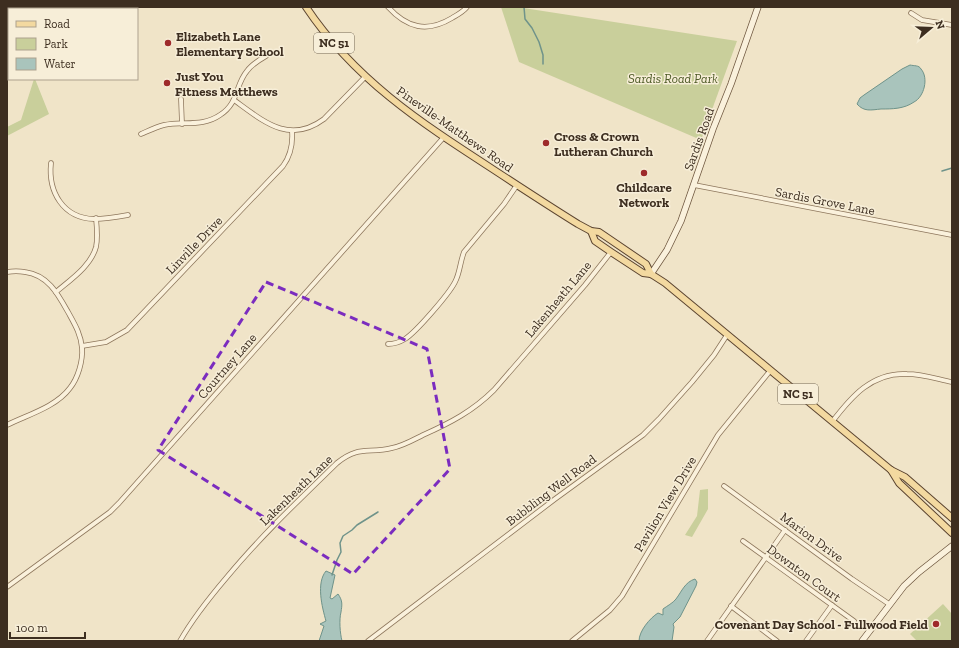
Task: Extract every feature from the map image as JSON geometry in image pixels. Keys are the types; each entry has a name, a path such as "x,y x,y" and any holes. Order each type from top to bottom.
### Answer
{"main road":[{"name":"Pineville-Matthews Road","path":"306,7 336,46 365,77 397,104 444,137 578,224 591,231 600,232 646,264 651,274"},
{"name":"Sardis Road","path":"651,274 675,236 758,7"},
{"name":"Pineville-Matthews Road","path":"591,231 595,240 611,252 643,272 651,274"},
{"name":"NC 51","path":"651,274 665,283 891,470 905,477 952,518"},
{"name":"NC 51","path":"891,470 899,483 952,533"},
{"path":"862,641 889,604 910,580 952,546"}],"street":[{"path":"388,7 404,21 417,26 429,27 443,23 463,12 467,7"},
{"path":"910,13 922,20 952,25"},
{"path":"141,134 162,125 200,123 212,119 227,110 234,100 246,71 255,62 266,56"},
{"path":"234,100 268,124 292,131 305,129 318,124 324,119 365,77"},
{"path":"181,99 182,124"},
{"name":"Linville Drive","path":"82,346 106,342 127,330 288,160 292,149 292,131"},
{"name":"Courtney Lane","path":"7,587 119,504 444,137"},
{"path":"51,163 50,174 52,186 56,196 65,208 77,215 88,218 128,215"},
{"path":"388,344 399,342 407,338 451,289 456,281 460,260 464,252 504,204 517,185"},
{"name":"Sardis Grove Lane","path":"694,185 952,235"},
{"path":"56,292 83,267 94,253 97,237 96,218"},
{"name":"Lakenheath Lane","path":"180,641 189,626 206,604 255,544 337,463 347,456 360,451 384,450 400,446 450,423 480,404 494,390 585,285 611,252"},
{"path":"7,272 18,271 34,274 46,280 56,292 76,327 81,340 82,357 74,383 66,393 45,407 7,425"},
{"name":"Bubbling Well Road","path":"368,641 647,431 692,382 714,355 727,335"},
{"name":"Pavilion View Drive","path":"572,641 610,610 622,596 718,435 770,371"},
{"path":"832,422 857,392 869,383 887,376 914,374 952,382"},
{"name":"Marion Drive","path":"724,486 863,587 889,604"},
{"path":"707,641 785,530"},
{"name":"Downton Court","path":"742,541 854,621"},
{"path":"806,641 832,605"},
{"path":"731,606 778,641"}],"highlighted area":[{"path":"266,282 427,349 450,469 353,574 158,450"}],"green space":[{"name":"Sardis Road Park","path":"501,7 517,7 737,41 701,140 519,62"},
{"path":"34,80 35,80 49,114 7,136 7,127 21,120"},
{"path":"708,489 708,509 692,537 685,535 697,516 700,490"},
{"name":"Covenant Day School - Fullwood Field","path":"943,604 952,614 952,641 917,641 910,634"}],"water":[{"path":"910,65 918,66 925,77 923,92 918,100 906,106 894,109 868,110 857,104 860,98 864,95"},
{"path":"326,571 335,575 330,598 332,599 338,594 340,596 342,605 340,630 342,641 319,641 324,626 320,624 326,621 321,595 321,582"},
{"path":"695,579 697,582 696,586 680,617 673,624 672,641 639,641 639,637 648,621 658,613 663,615 663,609 675,600 686,585"}],"waterway":[{"path":"524,7 525,19 532,28 539,42 543,55 543,64"},
{"path":"942,171 952,168"},
{"path":"332,575 341,552 340,543 343,536 378,512"}],"place":[{"name":"Elizabeth Lane Elementary School","path":"168,43"},
{"name":"Just You Fitness Matthews","path":"167,83"},
{"name":"Cross & Crown Lutheran Church","path":"546,143"},
{"name":"Childcare Network","path":"644,173"},
{"name":"Covenant Day School - Fullwood Field","path":"936,624"}]}
